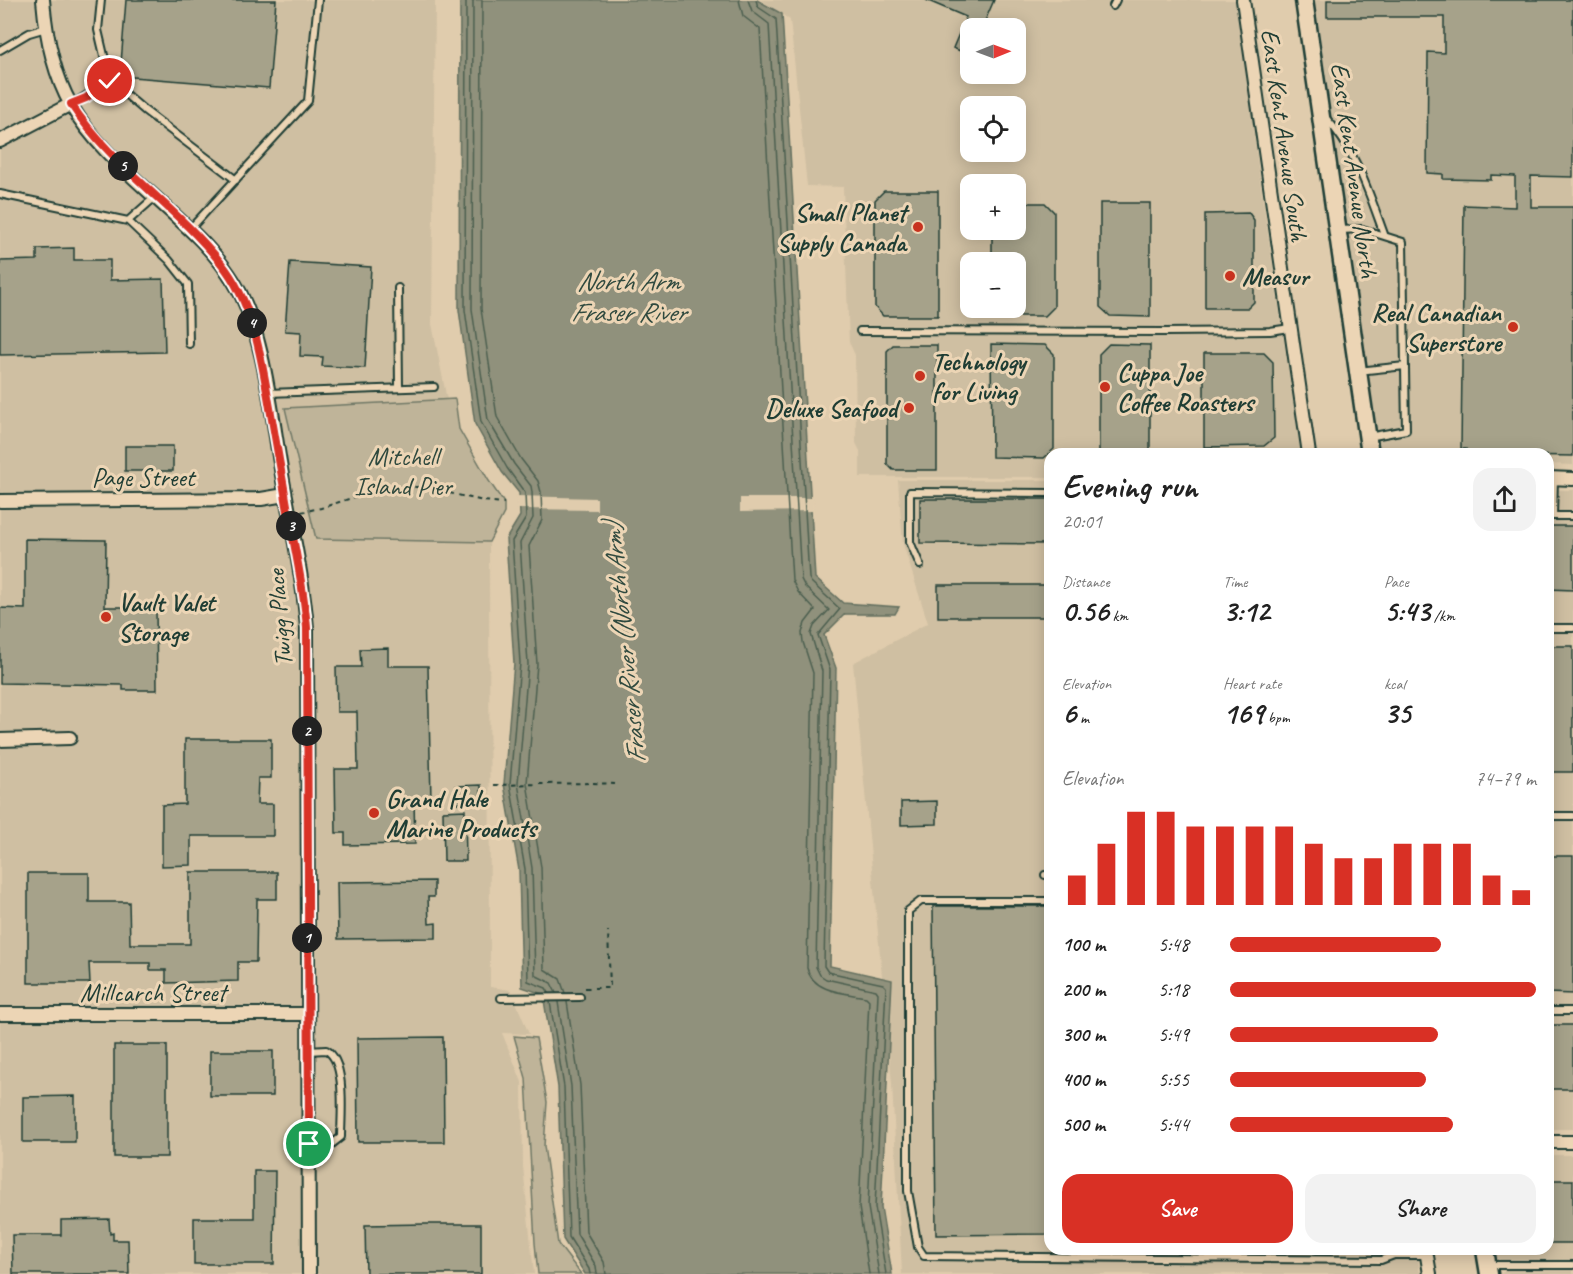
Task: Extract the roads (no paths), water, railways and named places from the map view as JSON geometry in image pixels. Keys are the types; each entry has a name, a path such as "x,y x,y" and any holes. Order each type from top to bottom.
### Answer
{"street":[{"name":"Twigg Place","path":"43,0 46,28 62,84 81,121 106,150 222,263 244,301 257,341 303,590 307,628 309,1274"},
{"name":"East Kent Avenue South","path":"1243,0 1308,448"},
{"name":"East Kent Avenue North","path":"1304,0 1369,448"},
{"path":"0,141 71,104"},
{"path":"1554,478 1573,479"},
{"name":"Page Street","path":"0,501 261,499 285,495"},
{"path":"0,740 70,738"},
{"name":"Millcarch Street","path":"0,1014 307,1014"},
{"path":"1554,1142 1573,1142"},
{"path":"1427,1255 1430,1274"}],"lane":[{"path":"100,0 98,30 110,81 236,180"},
{"path":"190,230 308,101 318,0"},
{"path":"0,50 29,33 46,28"},
{"path":"71,104 86,98 110,81"},
{"path":"1321,112 1346,142 1356,160 1384,234"},
{"path":"0,194 128,221 169,260 188,284 189,344"},
{"path":"128,221 155,197"},
{"path":"1338,230 1362,229 1384,234 1403,242 1406,430 1367,437"},
{"path":"398,288 399,388"},
{"path":"860,331 1165,332 1270,331 1290,328"},
{"path":"1358,371 1405,366"},
{"path":"267,393 434,387"},
{"path":"920,565 910,542 909,492 1044,493"},
{"path":"1554,516 1573,516"},
{"path":"1554,628 1573,628"},
{"path":"1554,816 1573,816"},
{"path":"1044,901 921,902 908,911 908,1191 918,1247 924,1256 1382,1260 1390,1255"},
{"path":"501,998 580,997"},
{"path":"1554,1011 1573,1011"},
{"path":"307,1051 326,1050 334,1057 340,1081 341,1126 341,1137 332,1144 309,1144"},
{"path":"1487,1263 1573,1265"},
{"path":"1560,1265 1560,1274"}],"water":[{"name":"North Arm Fraser River","path":"460,0 757,0 782,14 815,578 843,603 899,607 895,614 845,614 824,635 836,668 830,966 892,980 881,1207 892,1274 585,1274 563,1239 558,1087 543,994 522,987 519,870 504,784 514,663 506,539 520,516 519,493 502,472 475,424 459,310"}],"place":[{"name":"Small Planet Supply Canada","path":"918,227"},
{"name":"Measur","path":"1230,276"},
{"name":"Real Canadian Superstore","path":"1513,327"},
{"name":"Technology for Living","path":"920,376"},
{"name":"Cuppa Joe Coffee Roasters","path":"1105,387"},
{"name":"Deluxe Seafood","path":"909,408"},
{"name":"Vault Valet Storage","path":"106,617"},
{"name":"Grand Hale Marine Products","path":"374,813"}],"park label":[{"name":"Mitchell Island Pier","path":"403,471"}],"water label":[{"name":"Fraser River (North Arm)","path":"624,643"}]}
